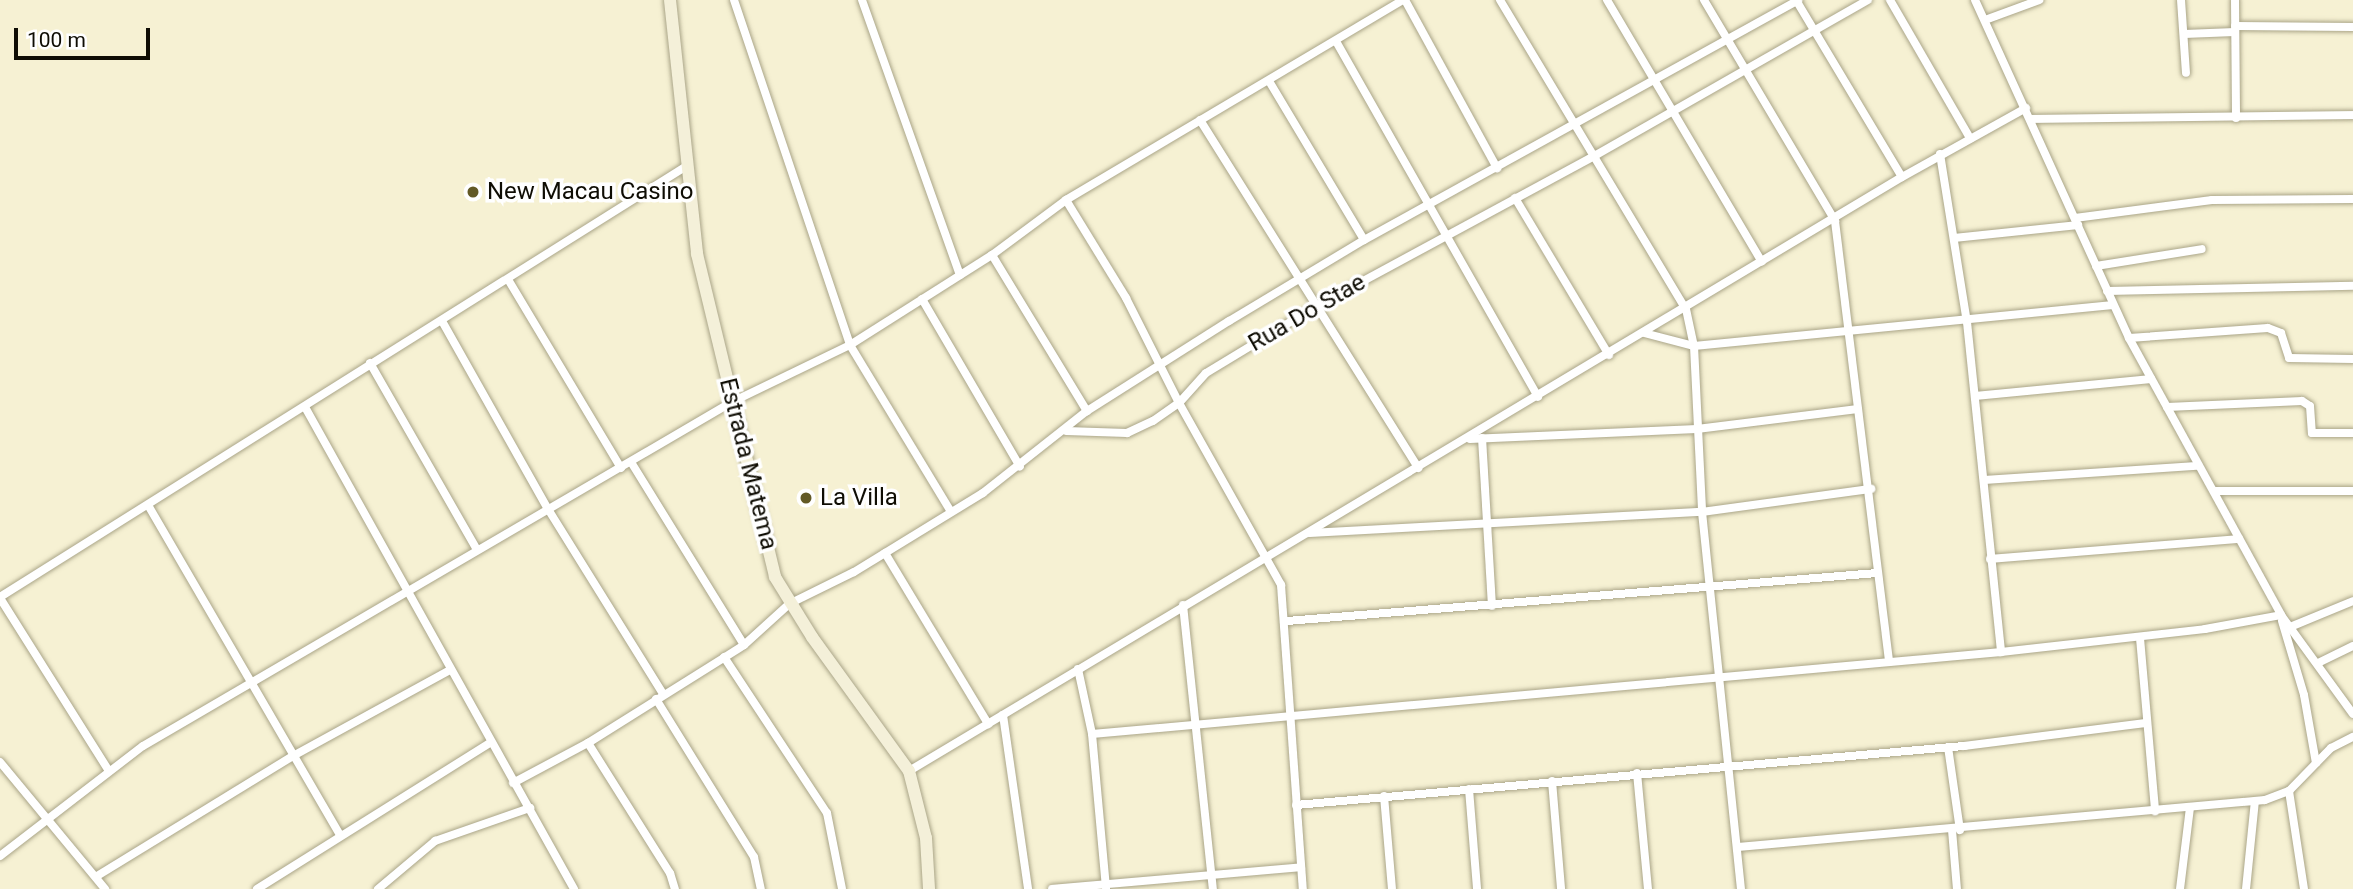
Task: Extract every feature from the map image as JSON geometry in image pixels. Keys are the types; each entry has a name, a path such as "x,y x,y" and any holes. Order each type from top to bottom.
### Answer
{"street":[{"name":"Estrada Matema","path":"670,0 685,167 697,254 775,578 789,604 909,771 926,838 929,889"},
{"path":"734,0 850,345 951,512"},
{"path":"862,0 960,275"},
{"path":"0,856 108,771 253,682 732,402 850,345 992,255 1066,200 1337,43 1404,0 1497,168"},
{"path":"1500,0 1596,155 1686,309 1694,346 1702,512 1741,889"},
{"path":"1607,0 1762,262"},
{"path":"1704,0 1835,220 1858,409 1871,489 1877,573 1889,662"},
{"path":"513,783 588,743 744,645 789,604 885,553 951,512 1020,467 1087,411 1297,279 1797,0 1902,177"},
{"name":"Rua Do Stae","path":"1066,431 1127,433 1179,404 1206,373 1315,307 1596,155 1868,0"},
{"path":"1890,0 1970,138"},
{"path":"1975,0 2032,119 2129,338 2281,615 2353,713"},
{"path":"1985,20 2039,0"},
{"path":"2181,0 2186,73"},
{"path":"2235,0 2236,118"},
{"path":"2184,34 2235,29 2353,27"},
{"path":"1337,43 1538,397"},
{"path":"1269,81 1364,240"},
{"path":"909,771 1183,605 1835,220 1902,177 2026,108"},
{"path":"2032,119 2353,115"},
{"path":"1200,120 1297,279 1418,468"},
{"path":"1940,155 1967,322 2001,652"},
{"path":"108,771 0,597 370,363 509,281 685,167"},
{"path":"1515,198 1609,355"},
{"path":"1954,238 2212,200 2353,199"},
{"path":"1066,200 1161,363 1179,404 1268,555 1281,585 1287,621 1289,717 1303,889"},
{"path":"2096,266 2202,249"},
{"path":"992,255 1087,411"},
{"path":"509,281 621,468"},
{"path":"2107,291 2353,286"},
{"path":"922,299 1020,467"},
{"path":"1644,333 1694,346 1848,330 1967,322 2113,305"},
{"path":"442,321 548,509 754,857 761,889"},
{"path":"2129,338 2268,328 2281,333 2289,358 2353,359"},
{"path":"370,363 477,550"},
{"path":"1975,396 2151,379"},
{"path":"2166,407 2302,401 2310,406 2312,432 2353,433"},
{"path":"304,407 574,889"},
{"path":"1466,439 1697,429 1858,409"},
{"path":"1482,438 1492,606"},
{"path":"631,462 744,645"},
{"path":"1984,480 2197,466"},
{"path":"1306,533 1488,526 1702,512 1871,489"},
{"path":"2214,491 2353,491"},
{"path":"148,505 340,835"},
{"path":"1990,559 2239,539"},
{"path":"885,553 988,724"},
{"path":"1287,621 1877,573"},
{"path":"2290,627 2353,601"},
{"path":"1183,605 1213,889"},
{"path":"1092,734 2001,652 2140,638 2281,615"},
{"path":"2281,615 2304,695 2316,763"},
{"path":"2140,638 2155,811"},
{"path":"2318,663 2353,646"},
{"path":"724,657 827,814 842,889"},
{"path":"1078,669 1092,734 1106,886"},
{"path":"97,876 293,756 450,670"},
{"path":"1003,715 1028,889"},
{"path":"1296,805 1948,747 2146,723"},
{"path":"1738,847 1956,830 2255,801 2288,791 2316,763 2353,737"},
{"path":"257,889 490,743"},
{"path":"588,743 670,873 675,889"},
{"path":"1948,747 1956,830 1957,889"},
{"path":"0,762 49,817 105,889"},
{"path":"1637,774 1648,889"},
{"path":"1552,781 1561,889"},
{"path":"1469,789 1477,889"},
{"path":"2288,791 2304,889"},
{"path":"1384,796 1392,889"},
{"path":"2246,889 2255,801"},
{"path":"377,889 435,841 530,808"},
{"path":"2180,889 2190,808"},
{"path":"1052,889 1301,867"}],"place":[{"name":"New Macau Casino","path":"473,192"},
{"name":"La Villa","path":"806,498"}]}
